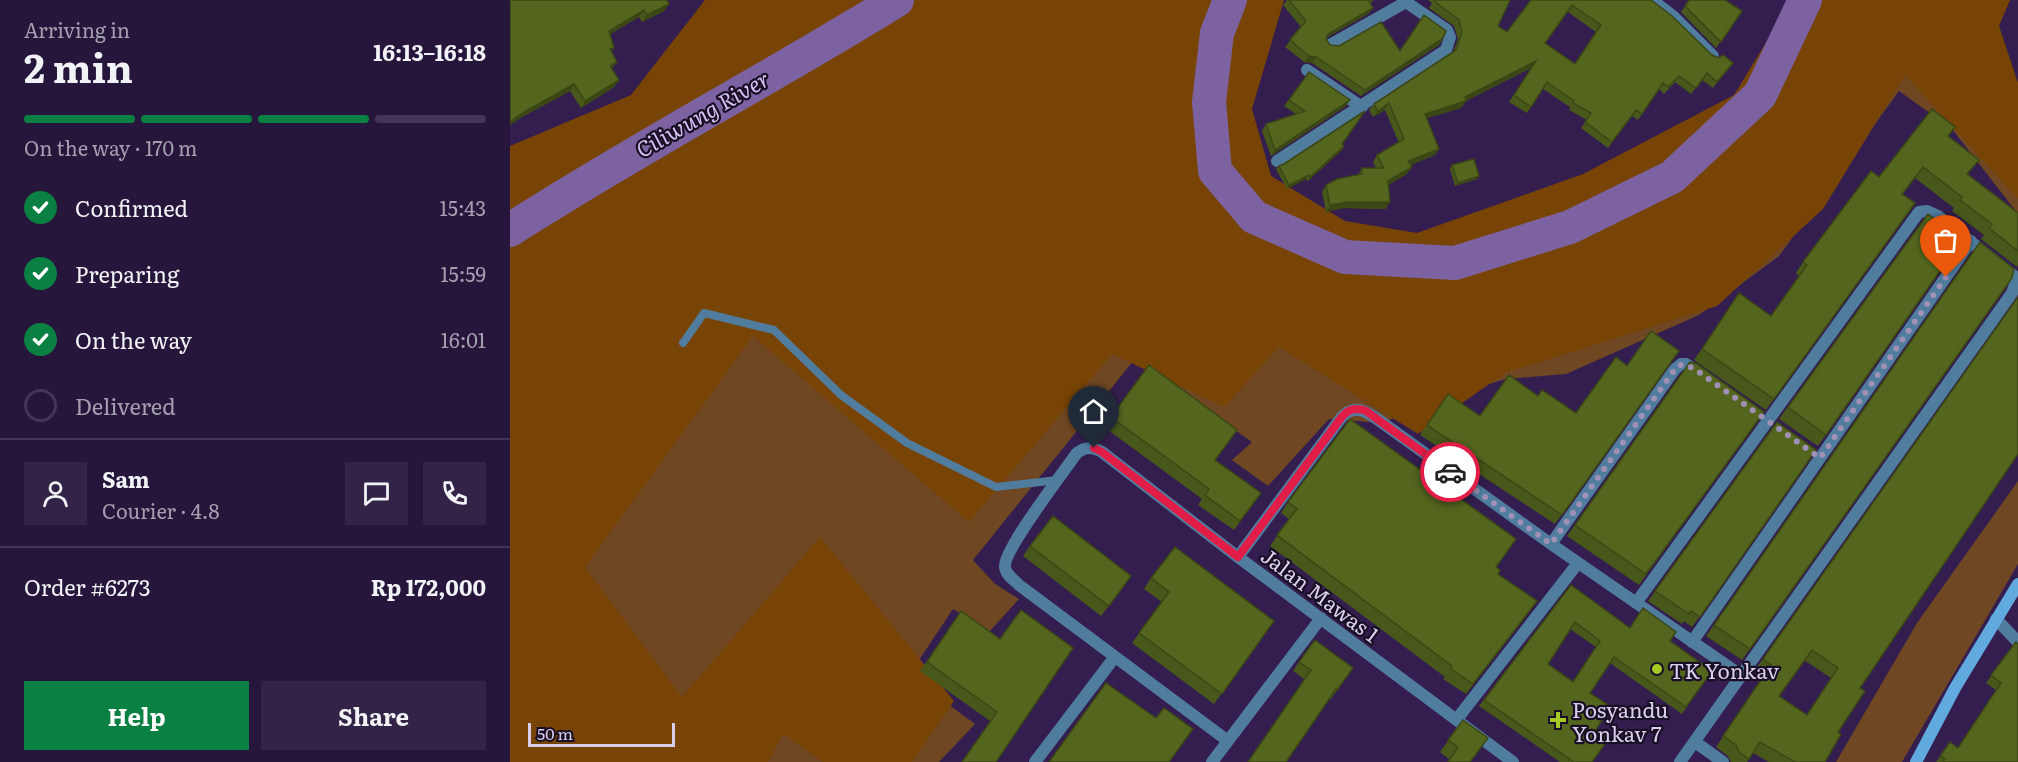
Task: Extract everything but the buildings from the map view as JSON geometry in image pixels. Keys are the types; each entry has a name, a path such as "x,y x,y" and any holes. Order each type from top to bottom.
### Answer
{"main road":[{"path":"1916,762 1955,688 2018,584"}],"street":[{"path":"1652,0 1673,16 1713,56"},
{"path":"1277,161 1444,54 1449,46 1450,37 1447,30 1406,1 1330,45"},
{"path":"1307,70 1362,107"},
{"path":"1636,603 1919,212 1925,210 1934,213 2013,275 2016,282 2012,293 1680,762"},
{"path":"1692,642 1816,455 1971,241"},
{"path":"1551,544 1675,369 1686,364 1712,381"},
{"path":"1238,557 1341,418 1354,409 1366,411 1551,544 1742,676"},
{"name":"Jalan Mawas 1","path":"1058,480 1076,454 1088,448 1102,452 1238,557 1513,762"},
{"path":"1058,480 1005,560 1005,569 1010,577 1114,658 1228,741"},
{"path":"1457,719 1578,563"},
{"path":"1212,762 1321,618"},
{"path":"1996,619 2018,642"},
{"path":"1035,762 1114,658"},
{"path":"1695,741 1723,762"}],"lane":[{"path":"683,343 704,313 774,330 841,395 907,443 996,487 1058,480"}],"shaded area":[{"path":"705,0 1284,0 1252,109 1271,176 1345,221 1417,233 1583,174 1734,95 1792,0 2010,0 1999,26 2018,83 2018,199 1905,75 1823,209 1717,306 1505,373 1418,434 1279,347 1224,407 1112,354 969,522 753,336 585,567 682,697 820,537 954,701 912,762 823,762 783,734 768,762 510,762 510,146 631,95"},
{"path":"1991,21 2018,103 2018,214 1952,129 1899,91 1779,256 1699,315 1566,374 1506,379 1424,403 1383,423 1329,419 1268,486 1232,460 1252,442 1134,360 973,560 995,584 1019,599 990,631 953,609 909,675 975,724 939,762 574,762 510,294 1173,63 1343,289 1812,81"},
{"path":"2018,481 2018,564 1902,762 1836,762 1917,623"}],"waterway":[{"name":"Ciliwung River","path":"510,230 897,0"},
{"name":"Ciliwung River","path":"1230,0 1217,33 1209,102 1215,171 1254,217 1345,257 1455,263 1570,227 1672,177 1760,95 1805,0"}],"way so far":[{"path":"1450,472 1551,544 1675,369 1682,364 1693,368 1820,458 1946,277"}],"place":[{"name":"TK Yonkav","path":"1657,669"},
{"name":"Posyandu Yonkav 7","path":"1558,720"}],"route":[{"path":"1094,448 1238,557 1341,418 1354,409 1366,411 1450,472"}]}
